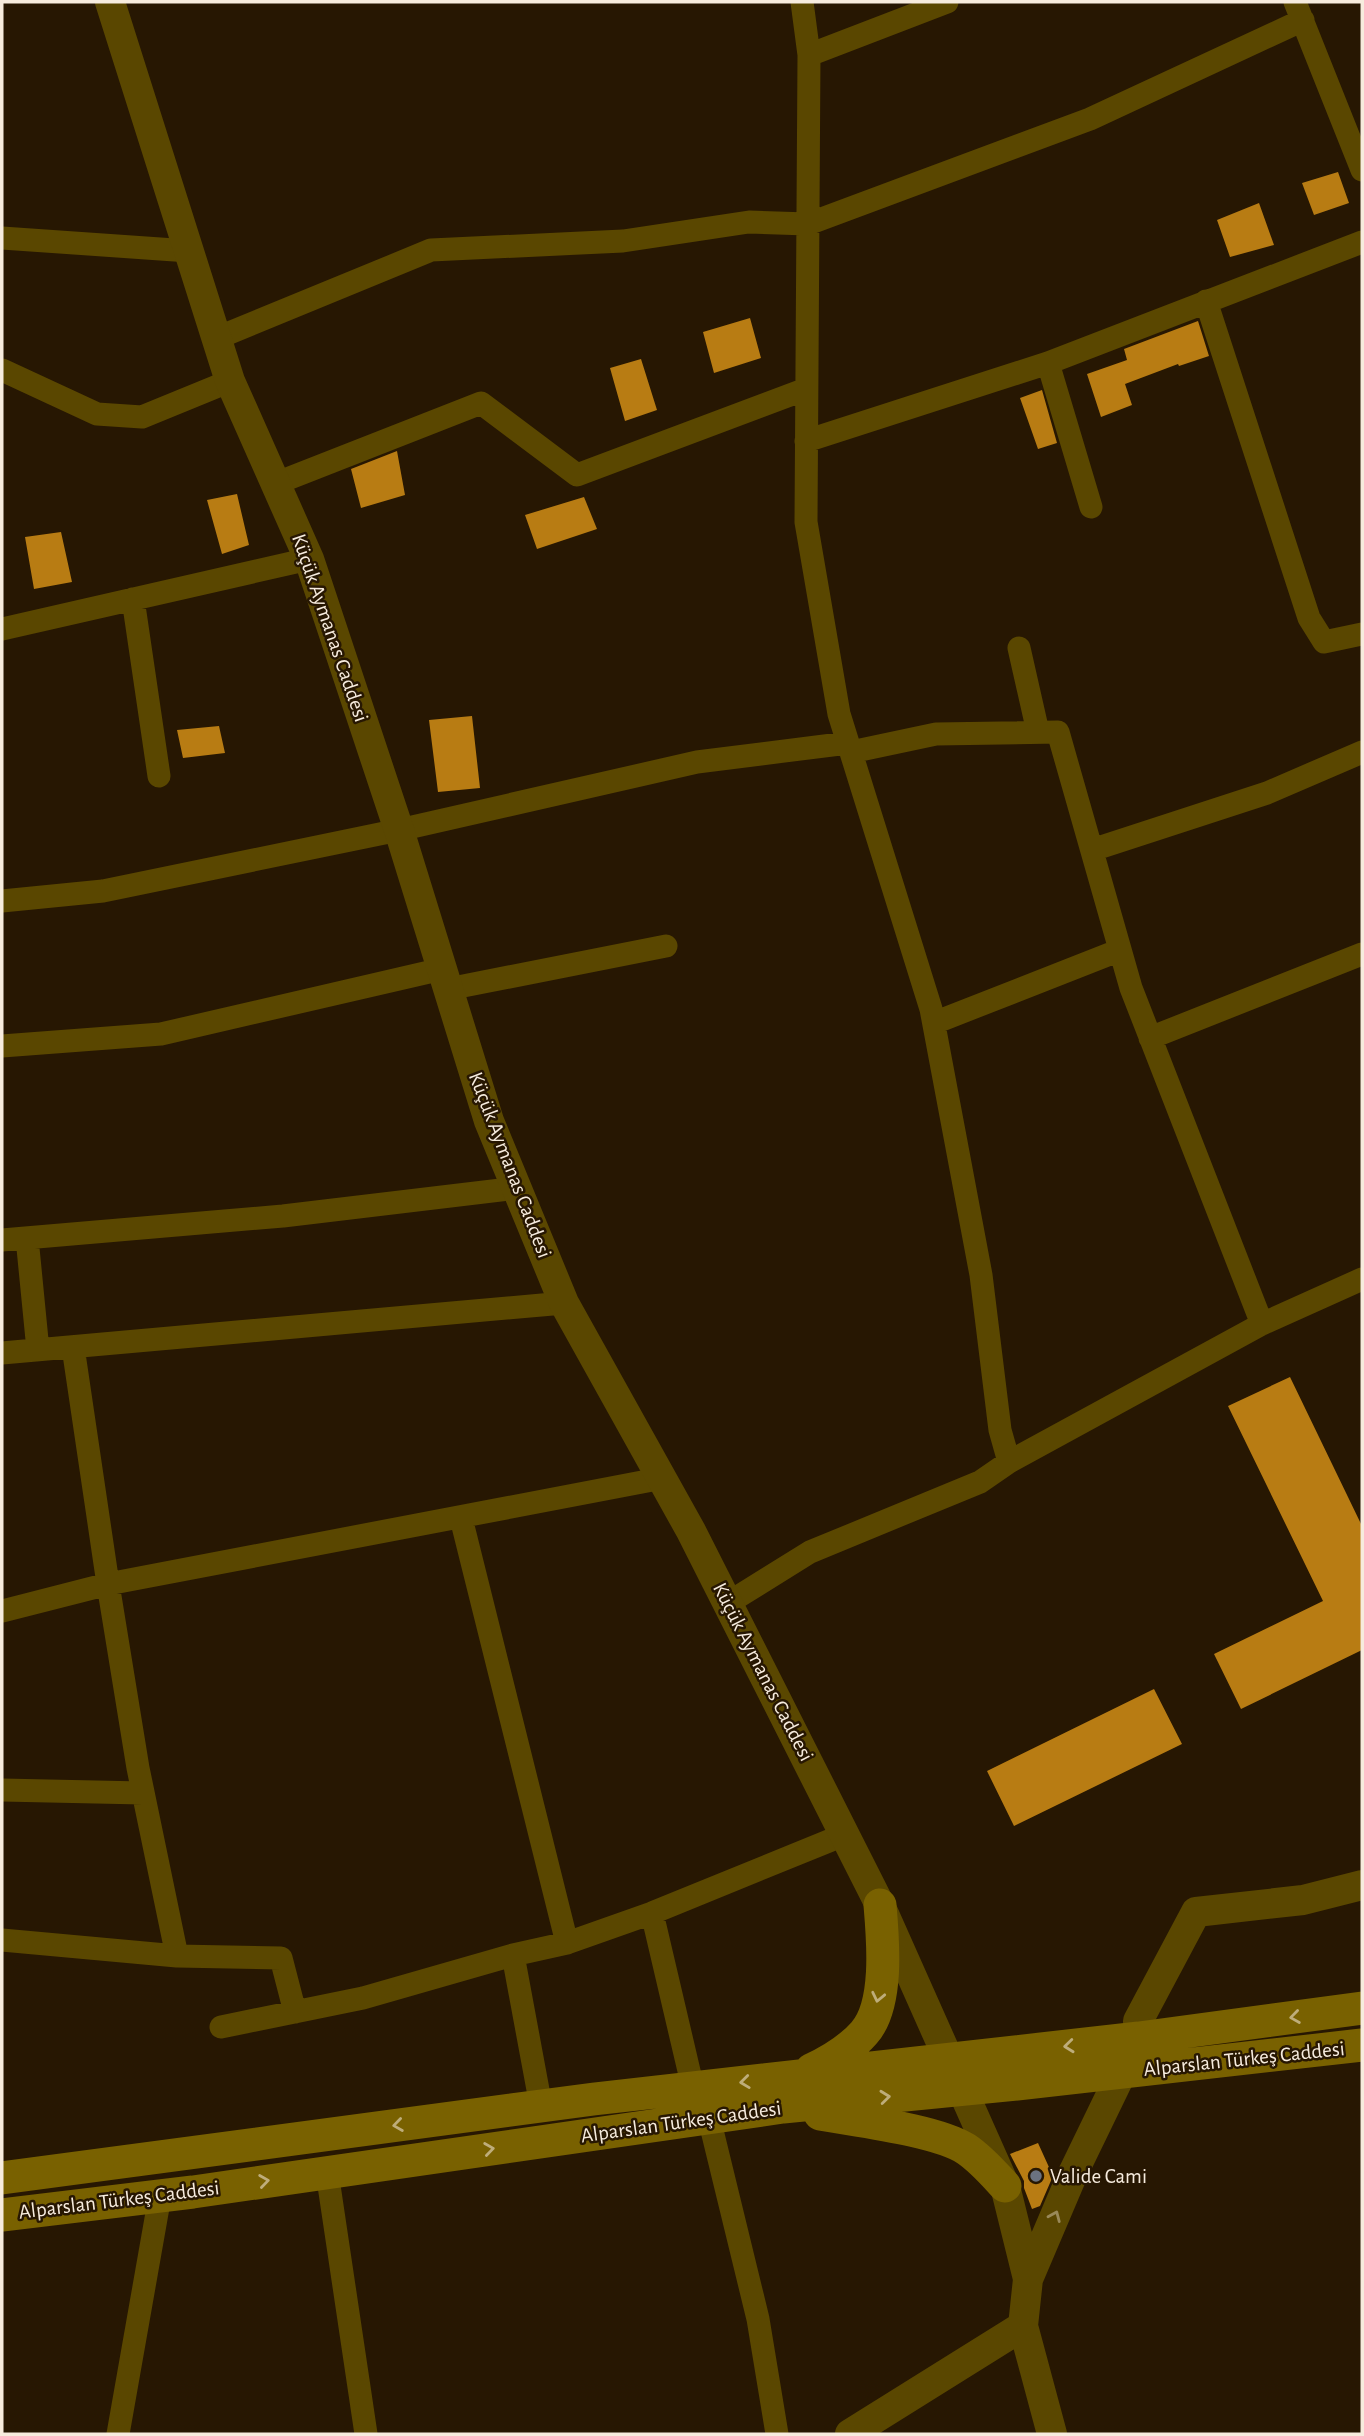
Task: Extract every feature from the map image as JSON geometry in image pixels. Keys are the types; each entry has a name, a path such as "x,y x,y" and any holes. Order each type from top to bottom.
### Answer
{"main road":[{"path":"798,2076 832,2060 866,2032 878,2004 884,1963 880,1905"},
{"name":"Alparslan Türkeş Caddesi","path":"2,2215 160,2196 783,2107 1139,2038 1362,2008"},
{"name":"Alparslan Türkeş Caddesi","path":"2,2178 541,2106 798,2076 1122,2072 1362,2045"},
{"path":"783,2107 944,2138 966,2150 1005,2186"}],"street":[{"name":"Küçük Aymanas Caddesi","path":"110,2 230,381 309,559 399,830 489,1121 564,1303 663,1478 880,1905 1005,2186 1028,2279"},
{"path":"802,2 809,55 806,522 839,714 934,1023 981,1275 1000,1430 1009,1462"},
{"path":"809,55 947,2"},
{"path":"217,338 431,250 623,241 749,222 807,224 1090,119 1299,11 1362,170"},
{"path":"2,238 189,251"},
{"path":"806,441 1048,363 1362,242"},
{"path":"1206,301 1309,618 1324,642 1362,634"},
{"path":"1048,363 1091,507"},
{"path":"2,370 97,414 142,417 230,381"},
{"path":"277,484 481,404 577,475 806,389"},
{"path":"2,629 309,559"},
{"path":"133,599 159,776"},
{"path":"1019,648 1038,732"},
{"path":"2,901 103,891 399,830 697,762 849,748 936,734 1058,732 1131,988 1262,1324"},
{"path":"1092,850 1267,793 1362,752"},
{"path":"2,1046 161,1034 445,979 666,946"},
{"path":"934,1023 1120,950"},
{"path":"1150,1038 1362,954"},
{"path":"2,1240 283,1216 517,1188"},
{"path":"27,1238 38,1350"},
{"path":"728,1602 810,1552 980,1482 1009,1462 1262,1324 1362,1279"},
{"path":"2,1353 564,1303"},
{"path":"73,1348 143,1793 177,1956"},
{"path":"2,1611 108,1584 663,1478"},
{"path":"461,1518 567,1943"},
{"path":"2,1790 143,1793"},
{"path":"221,2027 363,1998 513,1955 567,1943 652,1913 846,1834"},
{"path":"1139,2038 1138,2021 1196,1912 1303,1900 1362,1885"},
{"path":"652,1913 693,2088"},
{"path":"2,1940 177,1956 281,1958 295,2012"},
{"path":"513,1955 541,2106"},
{"path":"1052,2434 1023,2326 1028,2279 1074,2171 1122,2072"},
{"path":"709,2118 758,2319 777,2434"},
{"path":"327,2172 366,2434"},
{"path":"117,2434 160,2196"},
{"path":"850,2434 1023,2326"}],"building":[{"path":"1338,172 1349,203 1314,215 1302,183"},
{"path":"1259,203 1274,245 1230,257 1217,220"},
{"path":"750,318 761,358 714,373 703,332"},
{"path":"1198,321 1209,356 1179,366 1178,364 1125,384 1132,405 1101,417 1087,374 1127,360 1124,349"},
{"path":"641,359 657,410 625,421 610,368"},
{"path":"1042,390 1057,443 1038,449 1020,398"},
{"path":"397,451 405,495 361,508 351,469"},
{"path":"237,494 249,545 222,554 207,500"},
{"path":"584,497 597,529 537,549 525,515"},
{"path":"61,532 72,582 34,589 25,537"},
{"path":"472,716 480,788 438,792 429,720"},
{"path":"219,726 225,753 183,758 177,730"},
{"path":"1290,1377 1362,1526 1362,1650 1241,1709 1214,1654 1323,1601 1228,1406"},
{"path":"1154,1689 1182,1744 1014,1826 987,1771"},
{"name":"Valide Cami","path":"1038,2143 1053,2176 1040,2206 1032,2209 1024,2181 1010,2154"}],"place":[{"name":"Valide Cami","path":"1036,2176"}]}
